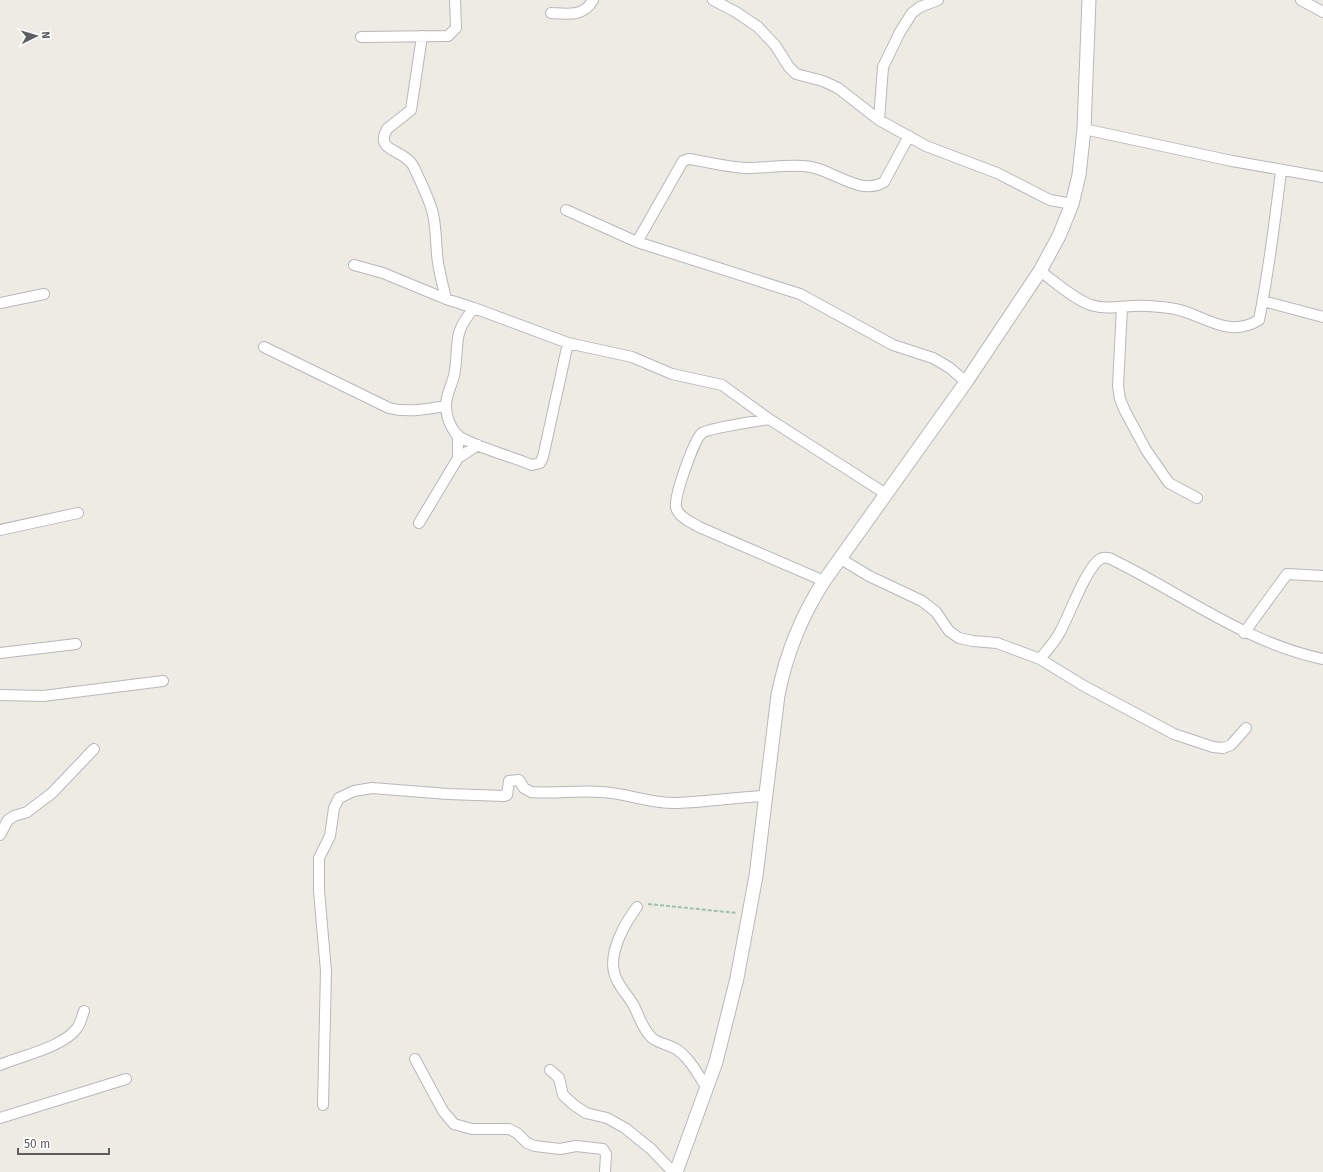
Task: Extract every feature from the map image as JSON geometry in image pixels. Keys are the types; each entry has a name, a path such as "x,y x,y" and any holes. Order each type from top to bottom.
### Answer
{"street":[{"path":"361,37 448,36 452,34 456,24 455,0"},
{"path":"551,14 575,14 585,10 593,0"},
{"path":"713,0 736,12 758,27 775,45 792,71 838,88 879,120 926,146 997,173 1050,200 1072,204"},
{"path":"879,120 883,67 900,32 912,13 920,7 938,0"},
{"path":"676,1172 716,1062 737,978 749,914 781,679 794,642 809,604 824,581 966,382 1040,271 1059,236 1072,204 1079,175 1084,129 1089,0"},
{"path":"1301,0 1323,12"},
{"path":"422,36 411,110 387,129 384,133 384,144 388,148 408,159 417,173 433,212 438,261 446,299"},
{"path":"1084,129 1280,171 1323,177"},
{"path":"637,242 683,161 689,159 749,168 810,167 850,182 870,187 877,186 884,182 909,136"},
{"path":"1040,271 1089,304 1101,308 1140,305 1176,309 1217,324 1234,328 1250,325 1259,320 1269,267 1280,171"},
{"path":"566,210 637,242 800,294 893,346 933,358 950,368 966,382"},
{"path":"354,265 383,273 446,299 568,343 632,357 672,374 722,385 769,419 886,494"},
{"path":"0,303 44,294"},
{"path":"1262,301 1323,317"},
{"path":"1122,307 1118,386 1120,399 1146,450 1169,483 1197,498"},
{"path":"474,308 464,320 459,330 455,371 446,406 448,419 458,435 478,445 532,465 540,463 544,457 568,343"},
{"path":"264,348 389,408 399,411 411,411 446,406"},
{"path":"769,419 703,432 695,441 688,460 677,498 676,508 681,516 698,527 824,581"},
{"path":"458,435 458,458"},
{"path":"419,523 458,458 478,445"},
{"path":"0,530 78,513"},
{"path":"1040,659 1060,634 1075,598 1088,576 1099,560 1104,558 1109,558 1167,588 1244,633 1323,659"},
{"path":"841,559 870,576 922,601 936,612 949,630 960,638 996,643 1040,659 1084,686 1174,734 1213,747 1223,748 1231,745 1246,728"},
{"path":"1244,633 1287,574 1323,576"},
{"path":"0,653 76,644"},
{"path":"0,695 43,696 163,681"},
{"path":"0,835 8,820 14,816 27,812 48,797 94,749"},
{"path":"323,1105 326,971 319,891 319,858 330,836 334,808 339,798 354,791 372,788 448,794 504,796 508,795 510,781 513,779 519,780 524,788 531,792 602,792 623,794 649,801 676,804 735,797 766,796"},
{"path":"637,908 628,920 620,935 614,957 613,971 617,981 631,1000 644,1028 652,1038 676,1049 686,1058 707,1088"},
{"path":"0,1066 57,1044 77,1028 84,1011"},
{"path":"415,1059 443,1111 454,1124 472,1129 509,1130 517,1133 526,1142 540,1147 560,1149 576,1146 603,1149 606,1154 605,1172"},
{"path":"550,1070 559,1078 563,1095 574,1105 586,1114 607,1118 625,1128 651,1149 673,1172"},
{"path":"0,1118 126,1079"}],"path":[{"path":"637,908 650,904 749,914"}]}
